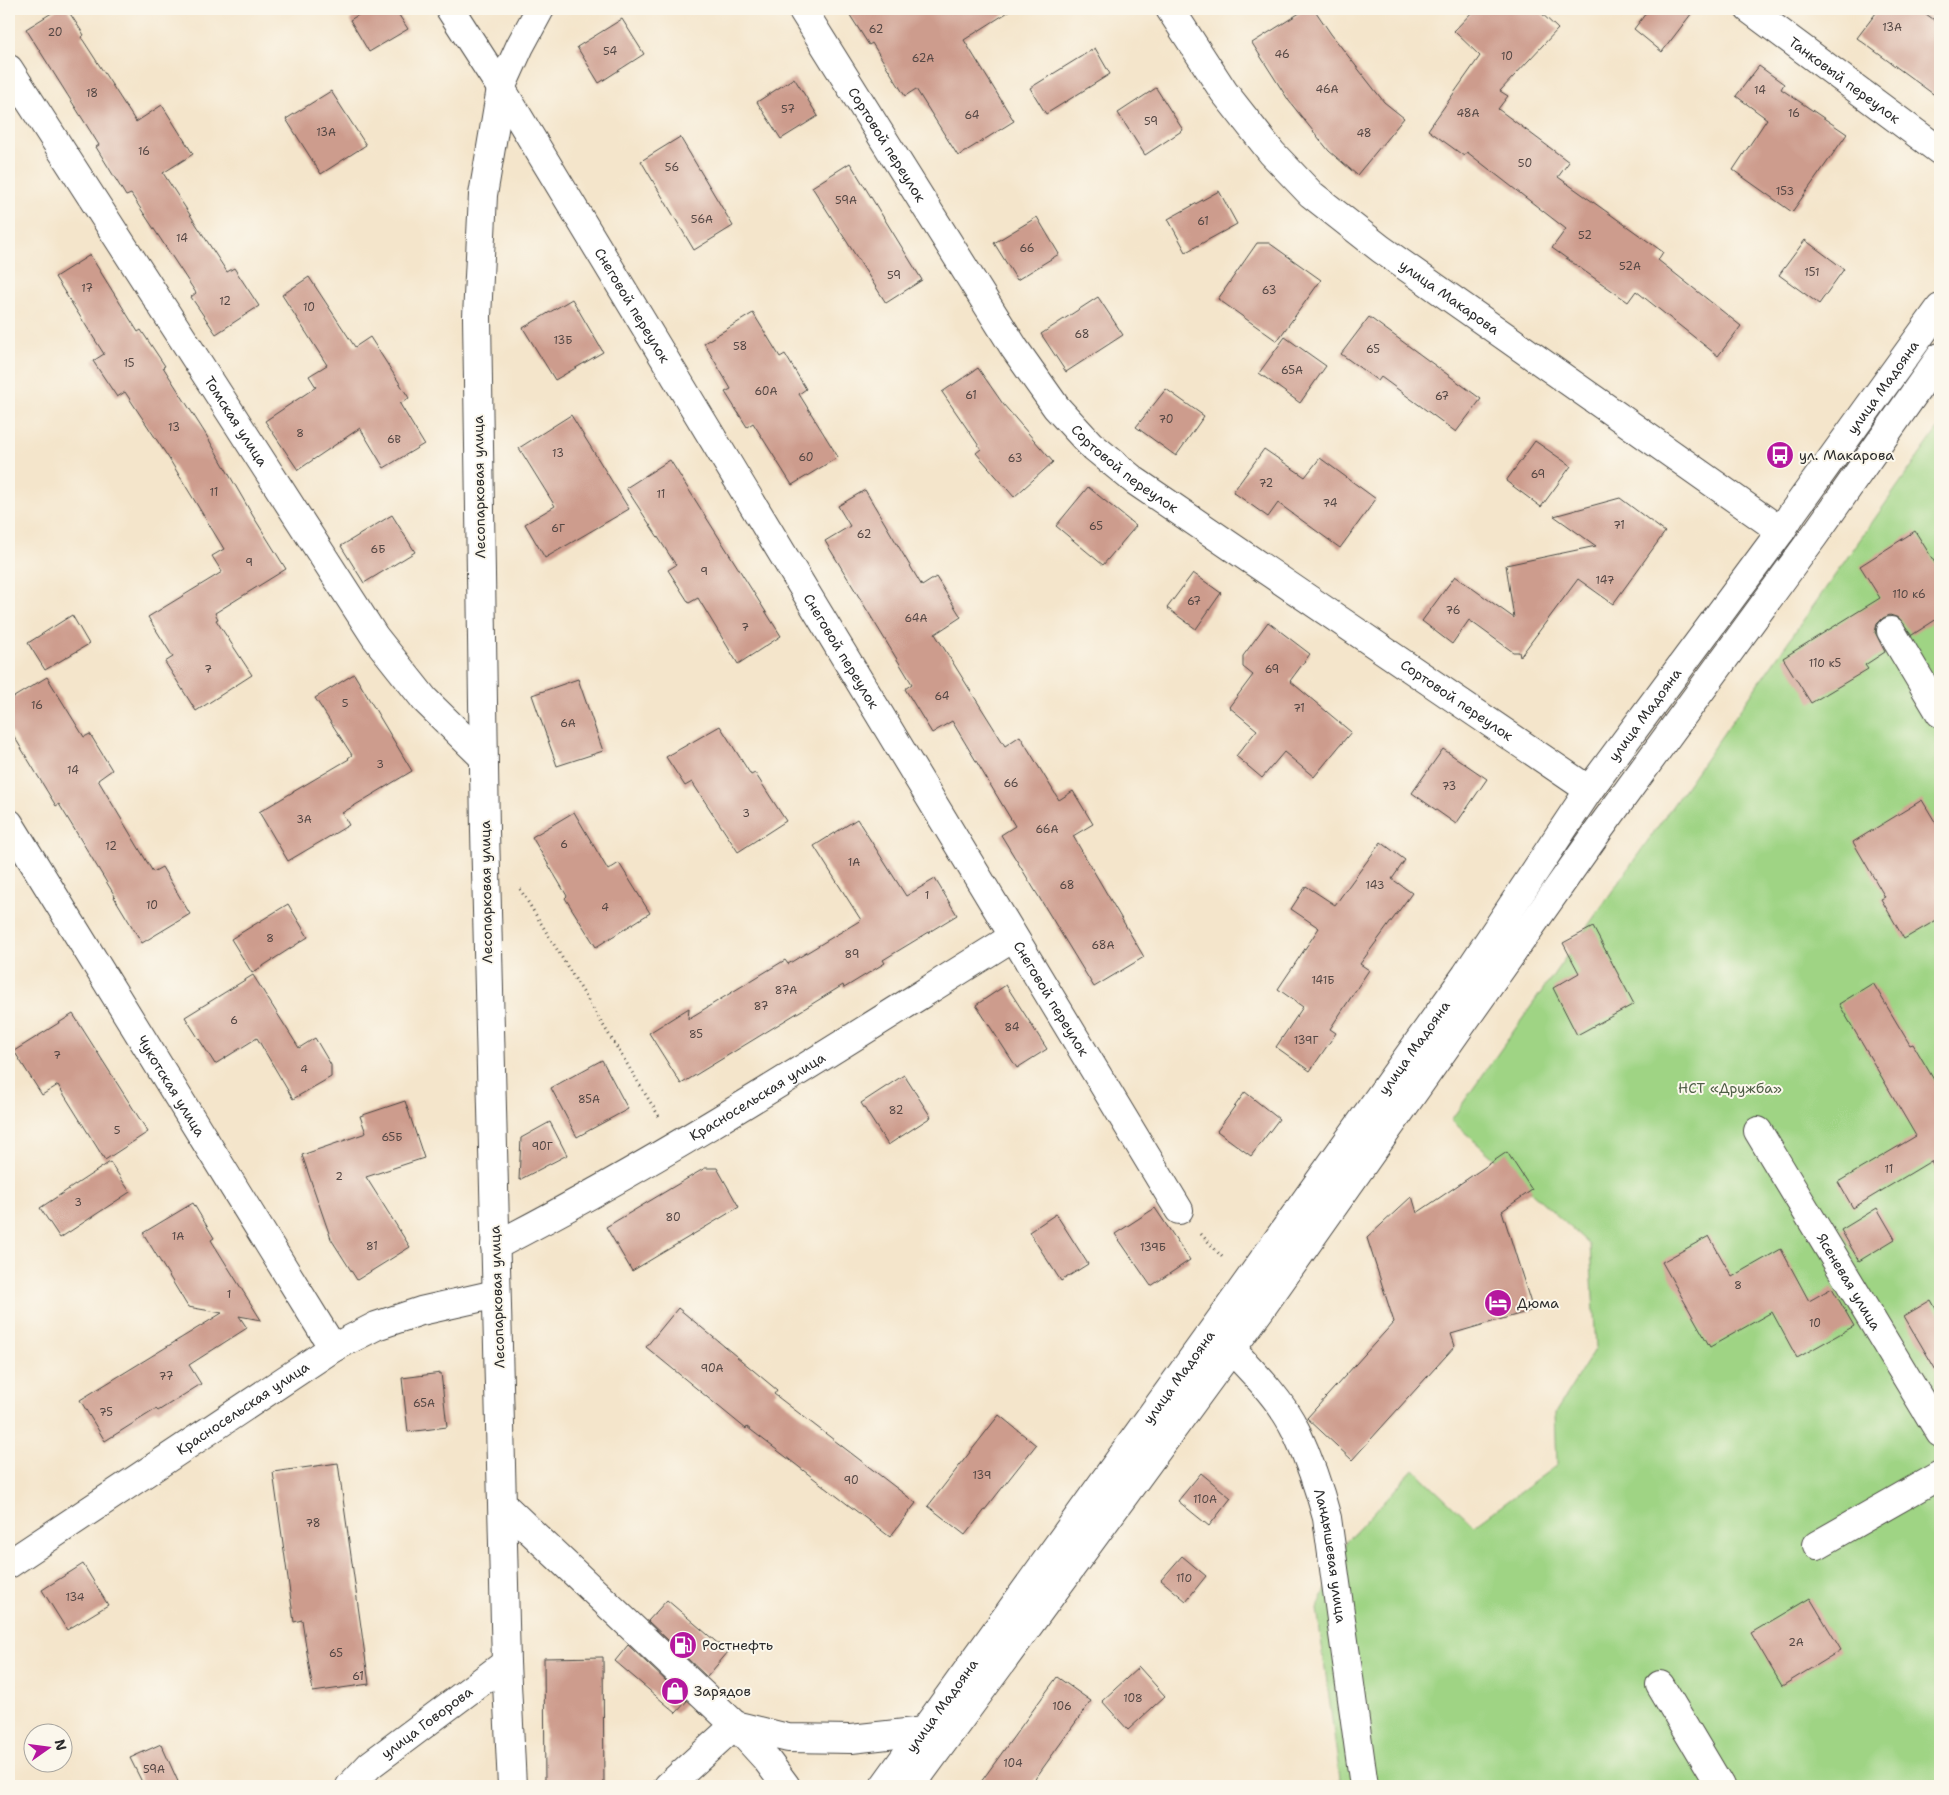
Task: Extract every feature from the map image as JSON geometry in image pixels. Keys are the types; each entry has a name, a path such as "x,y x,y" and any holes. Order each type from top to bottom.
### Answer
{"street":[{"name":"Снеговой переулок","path":"450,9 501,88 1179,1210"},
{"name":"Лесопарковая улица","path":"512,1786 506,1663 483,757 477,317 483,195 501,88 520,46 540,9"},
{"name":"Сортовой переулок","path":"802,9 1015,349 1056,407 1090,444 1135,481 1589,790"},
{"name":"улица Макарова","path":"1170,9 1224,92 1272,153 1311,194 1381,249 1781,532"},
{"name":"Танковый переулок","path":"1749,9 1940,152"},
{"name":"Томская улица","path":"9,69 375,637 424,700 483,757"},
{"name":"улица Мадояна","path":"884,1786 1466,975 1589,790 1781,532 1792,512 1940,308"},
{"name":"улица Мадояна","path":"911,1786 1232,1350 1599,830 1810,541 1940,358"},
{"path":"1891,631 1940,713"},
{"name":"Чукотская улица","path":"9,823 334,1348"},
{"name":"Красносельская улица","path":"495,1246 564,1211 678,1146 1013,937"},
{"name":"Ясеневая улица","path":"1758,1131 1940,1433"},
{"name":"Красносельская улица","path":"9,1564 334,1348 376,1326 421,1311 496,1294"},
{"name":"Ландышевая улица","path":"1232,1350 1277,1402 1295,1429 1315,1476 1327,1518 1364,1786"},
{"path":"1817,1545 1940,1475"},
{"path":"503,1505 735,1725 766,1759 786,1786"},
{"name":"улица Говорова","path":"350,1786 370,1765 506,1663"},
{"path":"1660,1685 1720,1786"},
{"path":"735,1725 788,1738 851,1739 924,1731"},
{"path":"668,1786 735,1725"}],"path":[{"path":"516,882 678,1146"},
{"path":"1179,1210 1246,1284"}],"green space":[{"name":"НСТ «Дружба»","path":"1940,426 1940,1786 1341,1786 1317,1609 1348,1540 1414,1469 1474,1526 1557,1465 1555,1413 1596,1348 1590,1245 1451,1120"}],"building":[{"path":"58,9 67,9 84,35 81,37 136,122 162,105 193,154 163,173 227,272 234,268 259,306 216,334 191,297 196,293 131,194 126,196 96,147 99,145 26,29"},
{"path":"368,9 395,9 408,29 369,52 350,20"},
{"path":"846,9 1013,9 964,40 1014,121 958,156 916,89 905,96 872,43 869,45"},
{"path":"1306,9 1314,9 1384,102 1404,118 1357,175 1329,151 1289,101 1252,43"},
{"path":"1475,9 1537,9 1558,29 1500,91 1508,96 1498,109 1569,162 1558,177 1663,252 1658,260 1741,326 1718,356 1636,291 1628,302 1552,248 1566,229 1467,152 1464,156 1428,130 1480,56 1454,31"},
{"path":"1649,9 1695,9 1662,52 1634,29"},
{"path":"1879,9 1919,9 1940,24 1940,99 1857,38"},
{"path":"622,19 644,54 599,83 577,47"},
{"path":"1095,48 1110,74 1046,114 1030,88"},
{"path":"1759,66 1784,84 1781,89 1847,134 1792,212 1733,170 1767,119 1736,96"},
{"path":"794,78 818,116 781,139 757,102"},
{"path":"1156,88 1183,130 1145,155 1118,113"},
{"path":"331,91 366,145 321,174 286,119"},
{"path":"680,137 733,226 694,250 641,161"},
{"path":"850,163 922,280 886,303 812,187"},
{"path":"1219,191 1237,224 1186,252 1168,219"},
{"path":"1037,217 1059,254 1017,280 994,243"},
{"path":"1805,240 1844,269 1819,304 1779,275"},
{"path":"1257,243 1269,243 1321,280 1277,341 1218,299"},
{"path":"90,255 138,332 141,330 165,366 163,367 205,433 286,569 215,613 218,619 216,620 252,675 196,711 165,662 173,657 148,617 222,572 212,556 224,549 168,457 125,392 117,397 93,361 104,354 55,277"},
{"path":"309,277 355,347 370,337 409,398 400,404 424,444 384,468 360,428 298,470 265,421 316,387 309,376 327,365 282,295"},
{"path":"1098,297 1123,335 1066,372 1041,334"},
{"path":"572,299 603,352 555,380 523,328"},
{"path":"753,313 780,357 785,354 806,389 799,394 838,457 792,485 753,423 747,427 725,392 731,389 704,343"},
{"path":"1369,317 1481,399 1456,432 1381,377 1378,381 1341,354"},
{"path":"1285,337 1326,366 1300,403 1259,373"},
{"path":"978,368 1003,404 1053,462 1014,497 976,453 981,449 942,392"},
{"path":"1166,389 1204,416 1176,456 1136,427"},
{"path":"571,415 629,509 545,558 525,524 555,506 519,448"},
{"path":"1535,441 1571,466 1541,507 1506,481"},
{"path":"1264,449 1305,477 1320,458 1376,499 1340,548 1278,503 1268,517 1233,492"},
{"path":"670,460 781,636 738,664 698,598 689,603 668,570 676,565 626,488"},
{"path":"1088,487 1136,526 1103,565 1056,526"},
{"path":"865,490 922,586 936,577 961,617 935,634 1005,746 1020,736 1059,800 1073,791 1093,824 1073,836 1144,957 1094,987 1001,835 1015,826 952,721 932,733 905,689 912,684 825,541 850,526 838,506"},
{"path":"1620,498 1665,532 1613,604 1578,579 1520,657 1519,652 1513,652 1469,620 1452,644 1422,621 1455,576 1514,618 1506,565 1596,546 1554,516"},
{"path":"392,515 415,552 364,583 341,546"},
{"path":"1915,531 1940,571 1940,617 1912,635 1899,618 1890,615 1883,618 1877,624 1875,632 1885,652 1865,665 1868,669 1811,703 1783,658 1880,598 1860,566"},
{"path":"1193,573 1221,593 1196,629 1167,608"},
{"path":"72,615 89,644 45,670 28,643"},
{"path":"1268,622 1310,654 1290,681 1351,732 1314,777 1284,752 1262,778 1236,756 1257,730 1229,707 1253,675 1243,667 1243,656"},
{"path":"354,674 412,771 342,813 349,825 288,861 259,812 349,759 352,755 315,698"},
{"path":"47,677 84,737 90,734 112,770 98,780 153,872 162,867 190,914 142,943 59,804 56,806 9,728 9,700"},
{"path":"578,679 603,751 557,766 532,695"},
{"path":"720,726 751,775 755,773 786,821 738,852 692,782 685,786 666,757"},
{"path":"1443,749 1487,779 1456,824 1412,793"},
{"path":"1922,800 1940,830 1940,918 1904,939 1881,899 1885,897 1853,842"},
{"path":"574,812 608,870 619,863 650,913 596,947 565,898 567,896 532,837"},
{"path":"857,819 906,896 935,879 957,915 883,960 885,963 844,988 843,985 681,1084 649,1033 689,1008 688,1019 785,960 788,964 861,920 814,846"},
{"path":"1381,842 1405,860 1392,879 1412,893 1360,964 1369,970 1330,1029 1336,1033 1310,1071 1276,1047 1303,1007 1278,989 1319,928 1291,909 1306,886 1335,905"},
{"path":"288,904 308,937 252,973 231,939"},
{"path":"1593,927 1634,1004 1577,1035 1553,988 1579,973 1563,943"},
{"path":"253,975 299,1048 315,1038 331,1065 331,1077 293,1099 257,1038 215,1064 185,1017"},
{"path":"1873,983 1910,1045 1913,1044 1940,1090 1940,1176 1931,1161 1853,1208 1838,1182 1916,1136 1839,1004"},
{"path":"1006,985 1047,1049 1017,1068 976,1005"},
{"path":"73,1014 148,1132 105,1160 58,1085 42,1095 14,1051"},
{"path":"602,1060 628,1109 577,1137 551,1088"},
{"path":"904,1075 931,1117 888,1145 861,1103"},
{"path":"1245,1092 1279,1119 1251,1156 1217,1131"},
{"path":"405,1101 424,1158 366,1177 410,1247 357,1280 331,1239 302,1155 366,1133 360,1116"},
{"path":"550,1122 567,1155 519,1180 521,1138"},
{"name":"Дюма","path":"1507,1152 1532,1190 1502,1211 1533,1310 1451,1334 1455,1346 1352,1460 1307,1418 1394,1322 1367,1238 1412,1196 1417,1213"},
{"path":"110,1162 130,1192 60,1238 40,1208"},
{"path":"705,1168 717,1168 739,1207 632,1271 606,1227"},
{"path":"193,1203 214,1238 211,1240 261,1320 239,1316 247,1328 189,1365 201,1384 105,1441 80,1400 222,1313 188,1307 143,1233"},
{"path":"1155,1208 1190,1260 1151,1286 1115,1234"},
{"path":"1877,1208 1895,1239 1859,1261 1841,1230"},
{"path":"1056,1214 1088,1264 1061,1281 1029,1232"},
{"path":"1709,1236 1732,1277 1781,1249 1809,1301 1832,1288 1854,1326 1797,1358 1772,1312 1710,1347 1662,1262"},
{"path":"1931,1300 1940,1316 1940,1377 1904,1316"},
{"path":"678,1308 777,1390 774,1394 916,1503 890,1537 747,1427 746,1429 646,1347"},
{"path":"441,1373 447,1427 408,1432 402,1378"},
{"path":"999,1415 1036,1445 965,1535 928,1506"},
{"path":"338,1463 369,1684 313,1692 302,1620 294,1622 273,1472"},
{"path":"1201,1473 1231,1498 1209,1526 1178,1501"},
{"path":"1182,1556 1206,1576 1186,1601 1161,1580"},
{"path":"83,1564 108,1605 67,1630 42,1590"},
{"path":"1810,1598 1841,1650 1782,1686 1751,1633"},
{"path":"667,1600 728,1652 707,1677 648,1621"},
{"path":"628,1645 687,1701 676,1713 615,1661"},
{"path":"603,1657 604,1786 545,1786 544,1658"},
{"path":"1139,1667 1165,1696 1128,1730 1102,1701"},
{"path":"1057,1677 1091,1701 1030,1786 978,1786"},
{"path":"161,1744 180,1786 144,1786 130,1758"}],"place":[{"name":"ул. Макарова","path":"1780,455"},
{"name":"Дюма","path":"1498,1303"},
{"name":"Ростнефть","path":"683,1645"},
{"name":"Зарядов","path":"675,1691"}]}
